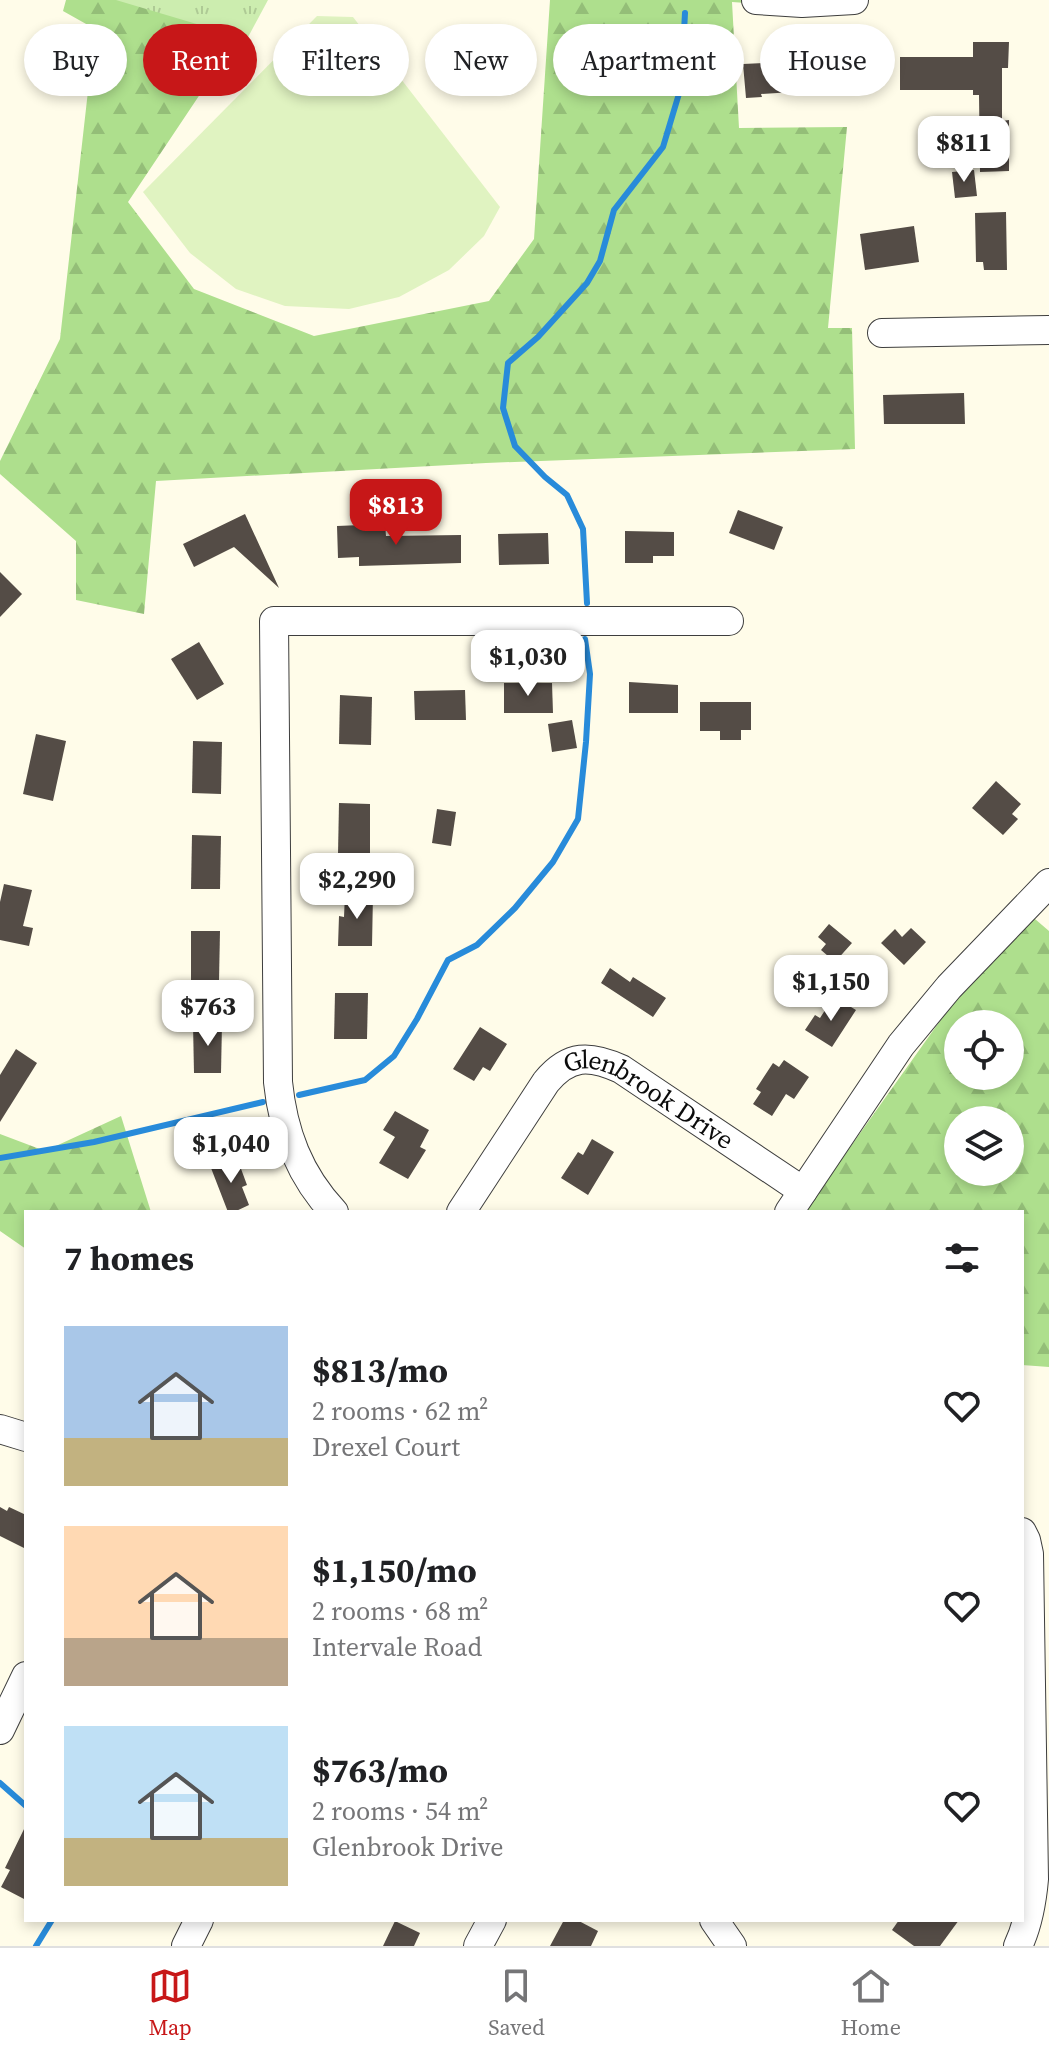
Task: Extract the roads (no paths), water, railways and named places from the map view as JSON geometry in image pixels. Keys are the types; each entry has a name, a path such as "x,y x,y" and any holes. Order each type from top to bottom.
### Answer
{"street":[{"path":"756,0 802,3 854,0"},
{"path":"882,333 1049,330"},
{"path":"332,1210 306,1176 292,1148 281,1110 278,1082 274,621 729,621"},
{"path":"796,1201 901,1045 949,987 1049,883"},
{"name":"Glenbrook Drive","path":"462,1210 546,1082 555,1071 580,1059 595,1059 621,1069 796,1201"},
{"path":"0,1429 24,1436"},
{"path":"1018,1946 1032,1902 1042,1849 1029,1554 1024,1536"},
{"path":"0,1730 24,1680"},
{"path":"186,1946 198,1922"},
{"path":"478,1946 491,1922"},
{"path":"715,1922 732,1946"}],"waterway":[{"path":"587,603 583,529 567,495 515,446 503,408 508,363 538,337 587,283 600,261 614,210 663,147 681,87 685,13"},
{"path":"299,1095 365,1080 394,1056 448,960 477,945 515,908 553,862 578,819 590,674 585,639"},
{"path":"0,1158 94,1142 263,1102"},
{"path":"0,1783 24,1804"},
{"path":"36,1946 51,1922"}]}
